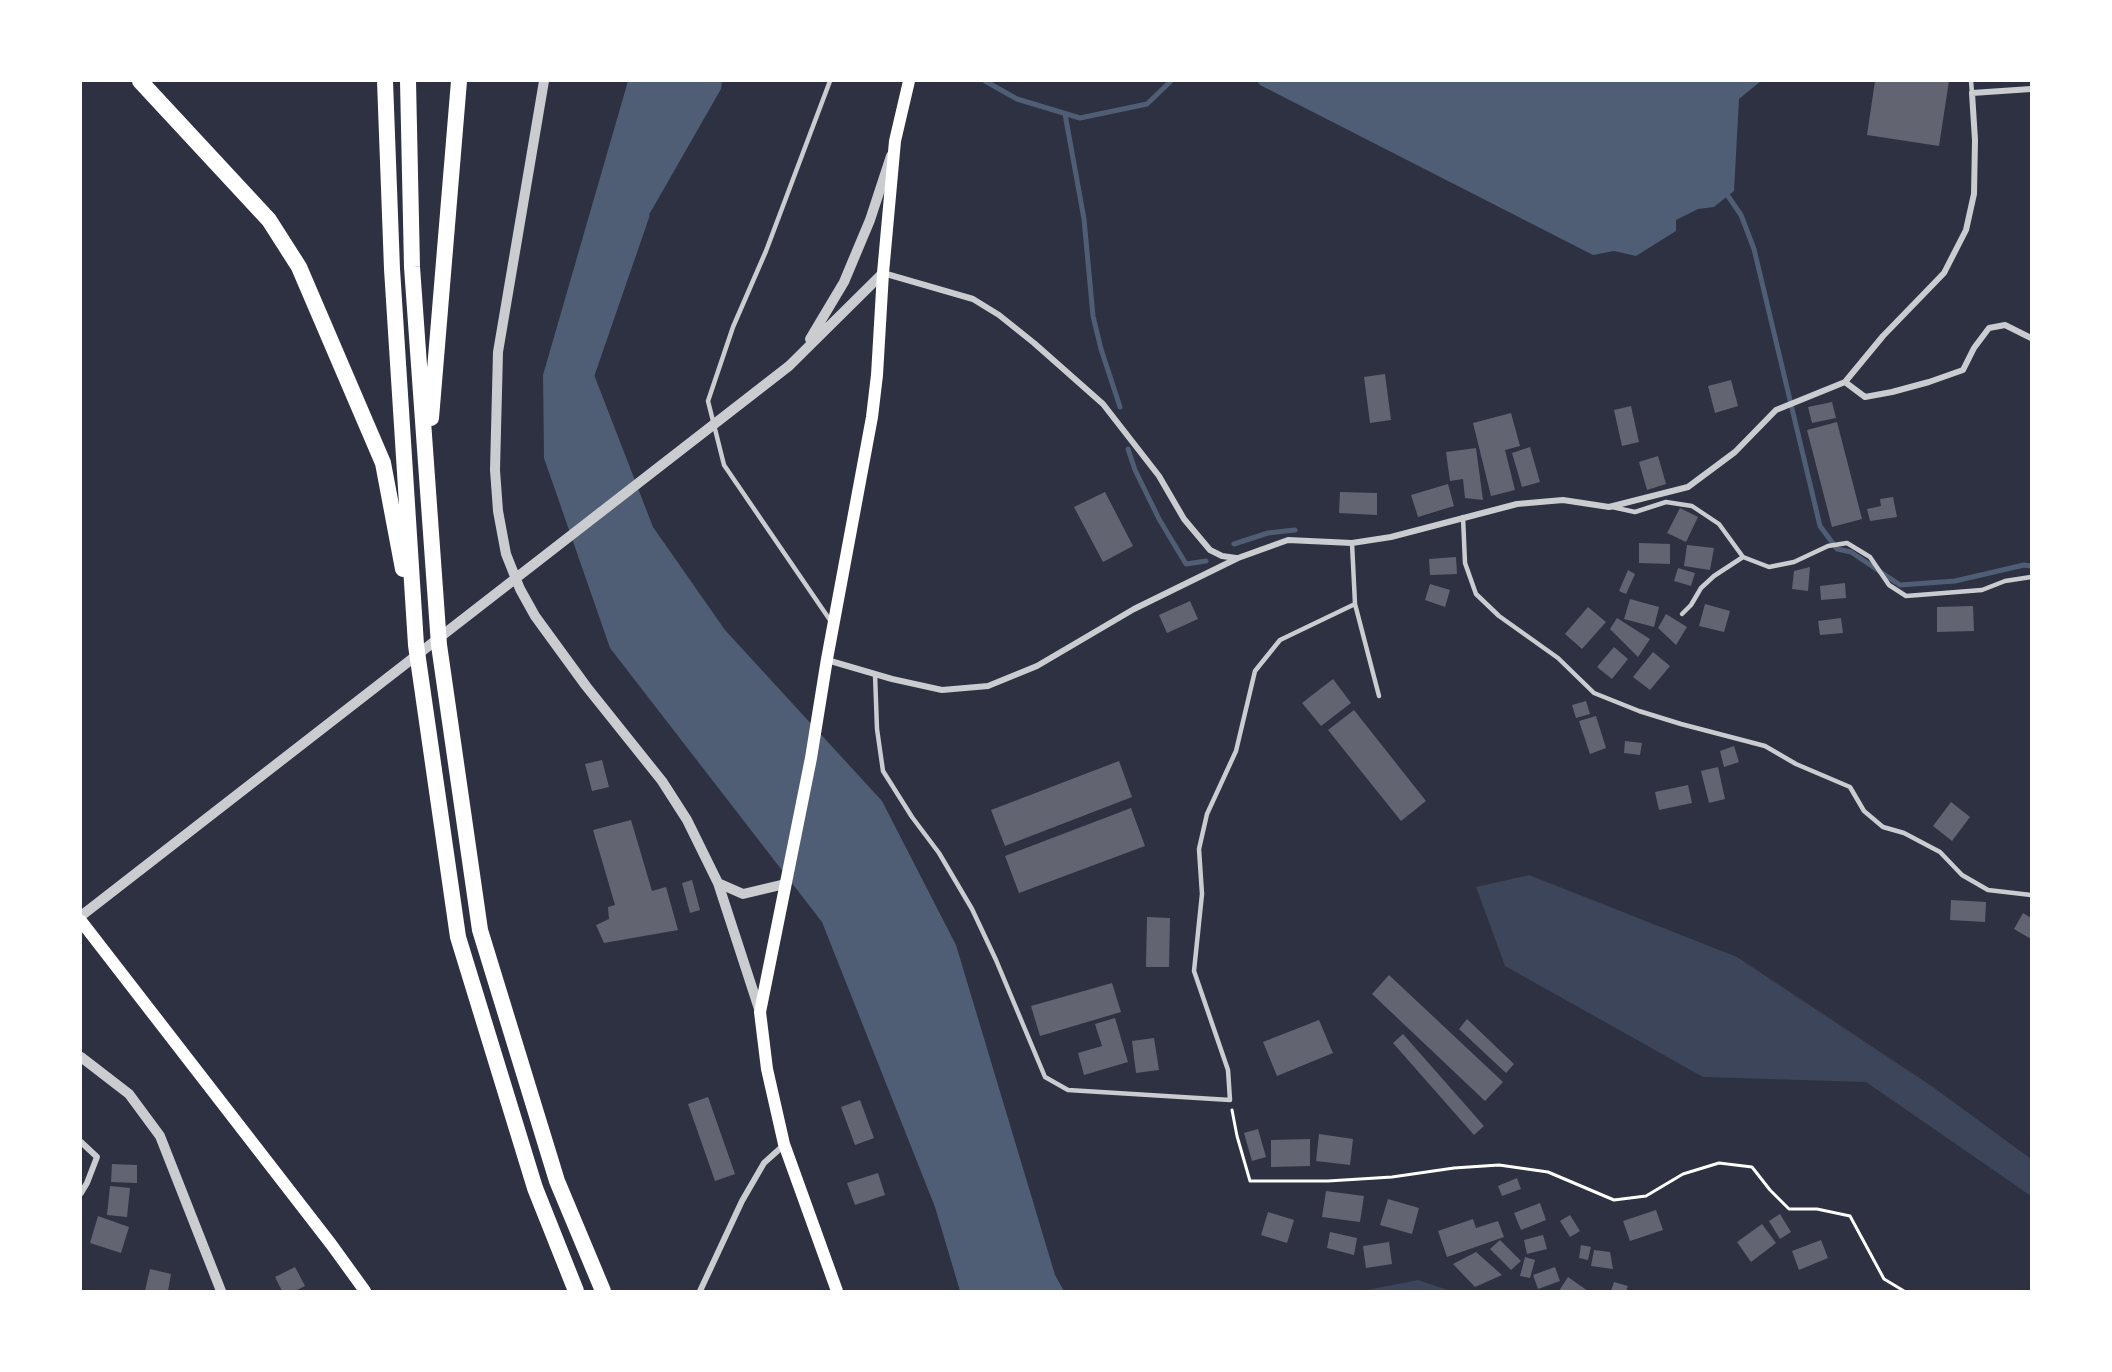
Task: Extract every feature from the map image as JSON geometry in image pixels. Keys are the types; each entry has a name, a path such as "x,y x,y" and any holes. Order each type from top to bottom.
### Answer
{"highway":[{"path":"140,81 270,220 299,267 383,463 416,645 458,937 535,1188 576,1291"},
{"path":"385,81 392,269 416,645"},
{"path":"408,81 412,267 439,645 480,930 557,1181 603,1291"},
{"path":"426,470 459,81"}],"main road":[{"path":"837,1291 784,1144 767,1069 760,1011 812,758 827,659 872,417 896,141 909,81"},
{"path":"81,921 331,1244 364,1291"}],"street":[{"path":"544,81 498,352 495,470 498,511 506,554 520,590 535,616 586,686 662,781 687,820 718,883 760,1011"},
{"path":"827,659 875,674 942,690 988,687 1037,666 1134,609 1238,558 1288,540 1352,543 1391,537 1517,504 1563,501 1609,507 1688,488 1735,452 1776,411 1845,382 1883,336 1944,273 1966,230 1974,194 1975,140 1972,93 2031,89"},
{"path":"803,352 844,282 870,220 896,141"},
{"path":"81,916 789,366 883,273 973,299 999,315 1034,343 1103,404 1159,476 1184,519 1210,550 1222,556 1238,558"},
{"path":"1845,382 1865,397 1892,392 1963,370 1974,348 1989,328 2005,326 2031,338"},
{"path":"718,883 743,894 785,884"},
{"path":"81,1057 129,1094 160,1136 220,1291"},
{"path":"81,1142 97,1157 81,1193"},
{"path":"700,1291 742,1202 764,1163 784,1144"}],"lane":[{"path":"830,81 766,251 733,327 708,401 724,465 833,625"},
{"path":"1971,81 1972,93"},
{"path":"1609,507 1635,512 1666,502 1692,506 1719,524 1743,557 1769,567 1794,561 1828,546 1847,543 1870,557 1889,585 1906,596 1982,591 2005,581 2031,577"},
{"path":"1462,517 1465,563 1476,594 1499,616 1558,658 1594,693 1639,711 1765,746 1796,764 1850,787 1864,811 1883,827 1904,833 1940,852 1962,875 1988,890 2031,895"},
{"path":"1352,543 1355,603 1379,696"},
{"path":"1682,614 1691,605 1701,588 1714,576 1743,557"},
{"path":"875,674 877,729 883,771 939,853 972,909 1045,1077 1068,1090 1230,1100 1228,1070 1194,971 1202,894 1199,849 1207,814 1236,750 1255,670 1280,640 1355,603"}],"path":[{"path":"1230,1100 1237,1136 1250,1181 1328,1181 1499,1165 1548,1172 1614,1200 1646,1196 1683,1174 1719,1163 1752,1167 1789,1209 1817,1209 1850,1216 1884,1278 1904,1291"}],"shaded area":[{"path":"628,81 722,81 721,89 646,220 593,372 653,527 725,630 882,801 956,945 1055,1275 1064,1291 960,1291 935,1207 822,922 610,648 544,458 543,375"},
{"path":"1257,81 1761,81 1739,99 1734,191 1714,207 1698,209 1676,220 1676,231 1636,256 1614,251 1593,255 1260,85"},
{"path":"1529,875 1737,957 1933,1087 2031,1159 2031,1196 1866,1082 1703,1077 1505,966 1476,887"},
{"path":"1418,1280 1451,1291 1362,1291"}],"building":[{"path":"1875,81 1949,81 1939,146 1867,135"},
{"path":"1385,374 1391,420 1370,423 1364,377"},
{"path":"1731,380 1738,406 1715,413 1708,386"},
{"path":"1832,402 1836,418 1812,423 1808,407"},
{"path":"1631,406 1639,442 1622,446 1614,410"},
{"path":"1511,413 1520,446 1505,450 1515,490 1491,496 1473,423"},
{"path":"1837,422 1862,519 1832,527 1807,430"},
{"path":"1530,447 1540,482 1522,487 1512,453"},
{"path":"1476,448 1483,500 1465,498 1463,479 1450,481 1446,452"},
{"path":"1658,456 1666,484 1647,490 1639,462"},
{"path":"1448,484 1454,506 1418,517 1411,495"},
{"path":"1105,492 1133,546 1103,562 1074,507"},
{"path":"1340,492 1377,493 1377,515 1339,513"},
{"path":"1893,497 1897,517 1870,521 1867,509 1881,506 1880,499"},
{"path":"1680,508 1698,517 1686,542 1667,533"},
{"path":"1639,543 1670,544 1670,564 1639,563"},
{"path":"1687,545 1714,548 1710,570 1684,566"},
{"path":"1456,557 1457,574 1430,575 1429,559"},
{"path":"1810,567 1808,591 1792,589 1794,571"},
{"path":"1678,568 1695,573 1691,586 1674,581"},
{"path":"1628,570 1635,574 1626,594 1619,591"},
{"path":"1845,583 1846,598 1821,600 1820,586"},
{"path":"1430,584 1450,590 1445,607 1425,600"},
{"path":"1630,599 1659,607 1654,627 1624,619"},
{"path":"1190,601 1198,619 1167,633 1159,615"},
{"path":"1705,604 1730,611 1724,632 1699,626"},
{"path":"1973,606 1974,631 1937,632 1937,607"},
{"path":"1588,607 1606,622 1582,649 1565,634"},
{"path":"1666,614 1687,627 1676,645 1658,628"},
{"path":"1617,618 1650,639 1638,657 1610,629"},
{"path":"1841,618 1843,633 1820,635 1818,621"},
{"path":"1614,647 1628,659 1612,679 1597,667"},
{"path":"1653,652 1670,666 1650,690 1633,677"},
{"path":"1333,679 1351,703 1321,726 1302,703"},
{"path":"1586,701 1590,714 1576,718 1572,705"},
{"path":"1354,710 1426,801 1401,821 1328,730"},
{"path":"1596,716 1606,748 1590,754 1579,721"},
{"path":"1625,741 1642,743 1640,755 1624,753"},
{"path":"1734,746 1739,762 1724,767 1720,751"},
{"path":"602,760 609,787 592,791 585,764"},
{"path":"1119,761 1132,797 1005,846 991,810"},
{"path":"1718,767 1725,799 1709,803 1701,771"},
{"path":"1688,785 1692,803 1659,810 1655,792"},
{"path":"1951,802 1970,817 1952,841 1933,826"},
{"path":"1131,808 1145,846 1019,893 1005,856"},
{"path":"631,820 652,891 666,887 678,930 604,943 596,925 609,919 608,907 615,905 593,830"},
{"path":"692,880 700,910 690,913 682,883"},
{"path":"1951,900 1986,902 1985,922 1950,920"},
{"path":"2023,913 2031,918 2031,939 2014,929"},
{"path":"1147,917 1170,918 1169,967 1146,967"},
{"path":"1389,975 1503,1082 1485,1101 1372,994"},
{"path":"1112,983 1121,1012 1040,1036 1031,1006"},
{"path":"1115,1018 1128,1062 1084,1075 1078,1053 1102,1046 1095,1024"},
{"path":"1467,1019 1514,1064 1506,1073 1459,1029"},
{"path":"1319,1020 1333,1053 1277,1076 1263,1042"},
{"path":"1403,1034 1484,1126 1474,1135 1393,1043"},
{"path":"1154,1038 1159,1070 1136,1073 1132,1041"},
{"path":"708,1097 735,1174 715,1181 688,1104"},
{"path":"860,1100 874,1138 855,1145 841,1107"},
{"path":"1258,1129 1266,1157 1252,1161 1244,1133"},
{"path":"1319,1134 1353,1139 1350,1165 1316,1161"},
{"path":"1310,1139 1310,1166 1271,1167 1271,1140"},
{"path":"112,1164 137,1165 137,1183 111,1182"},
{"path":"878,1173 885,1195 855,1205 847,1183"},
{"path":"1517,1178 1521,1189 1502,1196 1498,1186"},
{"path":"110,1186 130,1188 127,1217 107,1215"},
{"path":"1326,1191 1364,1196 1360,1222 1322,1217"},
{"path":"1388,1199 1419,1208 1412,1234 1380,1225"},
{"path":"1540,1203 1546,1220 1521,1230 1514,1213"},
{"path":"1656,1210 1663,1230 1630,1241 1623,1221"},
{"path":"1268,1212 1294,1220 1287,1243 1261,1235"},
{"path":"1780,1214 1791,1232 1780,1239 1769,1221"},
{"path":"1570,1215 1580,1231 1570,1237 1560,1221"},
{"path":"98,1216 129,1227 121,1253 90,1243"},
{"path":"1473,1219 1476,1228 1498,1221 1504,1237 1447,1257 1438,1231"},
{"path":"1762,1224 1776,1243 1751,1262 1737,1242"},
{"path":"1330,1232 1357,1238 1354,1255 1327,1248"},
{"path":"1543,1235 1547,1249 1527,1254 1524,1240"},
{"path":"1500,1240 1521,1261 1511,1270 1490,1249"},
{"path":"1821,1240 1828,1258 1799,1270 1792,1251"},
{"path":"1389,1242 1392,1264 1366,1268 1363,1246"},
{"path":"1581,1245 1591,1247 1588,1260 1579,1258"},
{"path":"1594,1250 1610,1252 1613,1269 1591,1266"},
{"path":"1476,1252 1502,1275 1475,1287 1453,1264"},
{"path":"1525,1257 1535,1260 1530,1278 1520,1276"},
{"path":"295,1267 305,1286 295,1291 282,1291 275,1277"},
{"path":"1555,1267 1560,1281 1538,1289 1533,1275"},
{"path":"150,1269 171,1274 168,1291 145,1291"},
{"path":"1568,1277 1588,1291 1559,1291"},
{"path":"1614,1282 1628,1286 1626,1291 1611,1291"}],"waterway":[{"path":"985,81 1017,99 1080,118 1147,104 1171,81"},
{"path":"1065,114 1084,219 1093,316 1120,407"},
{"path":"1728,196 1741,215 1754,249 1820,526 1837,549 1851,552 1900,585 1955,581 2024,565 2031,566"},
{"path":"591,378 647,216"},
{"path":"1128,449 1135,470 1159,519 1186,564 1206,561"},
{"path":"1234,544 1268,533 1295,530"}]}
